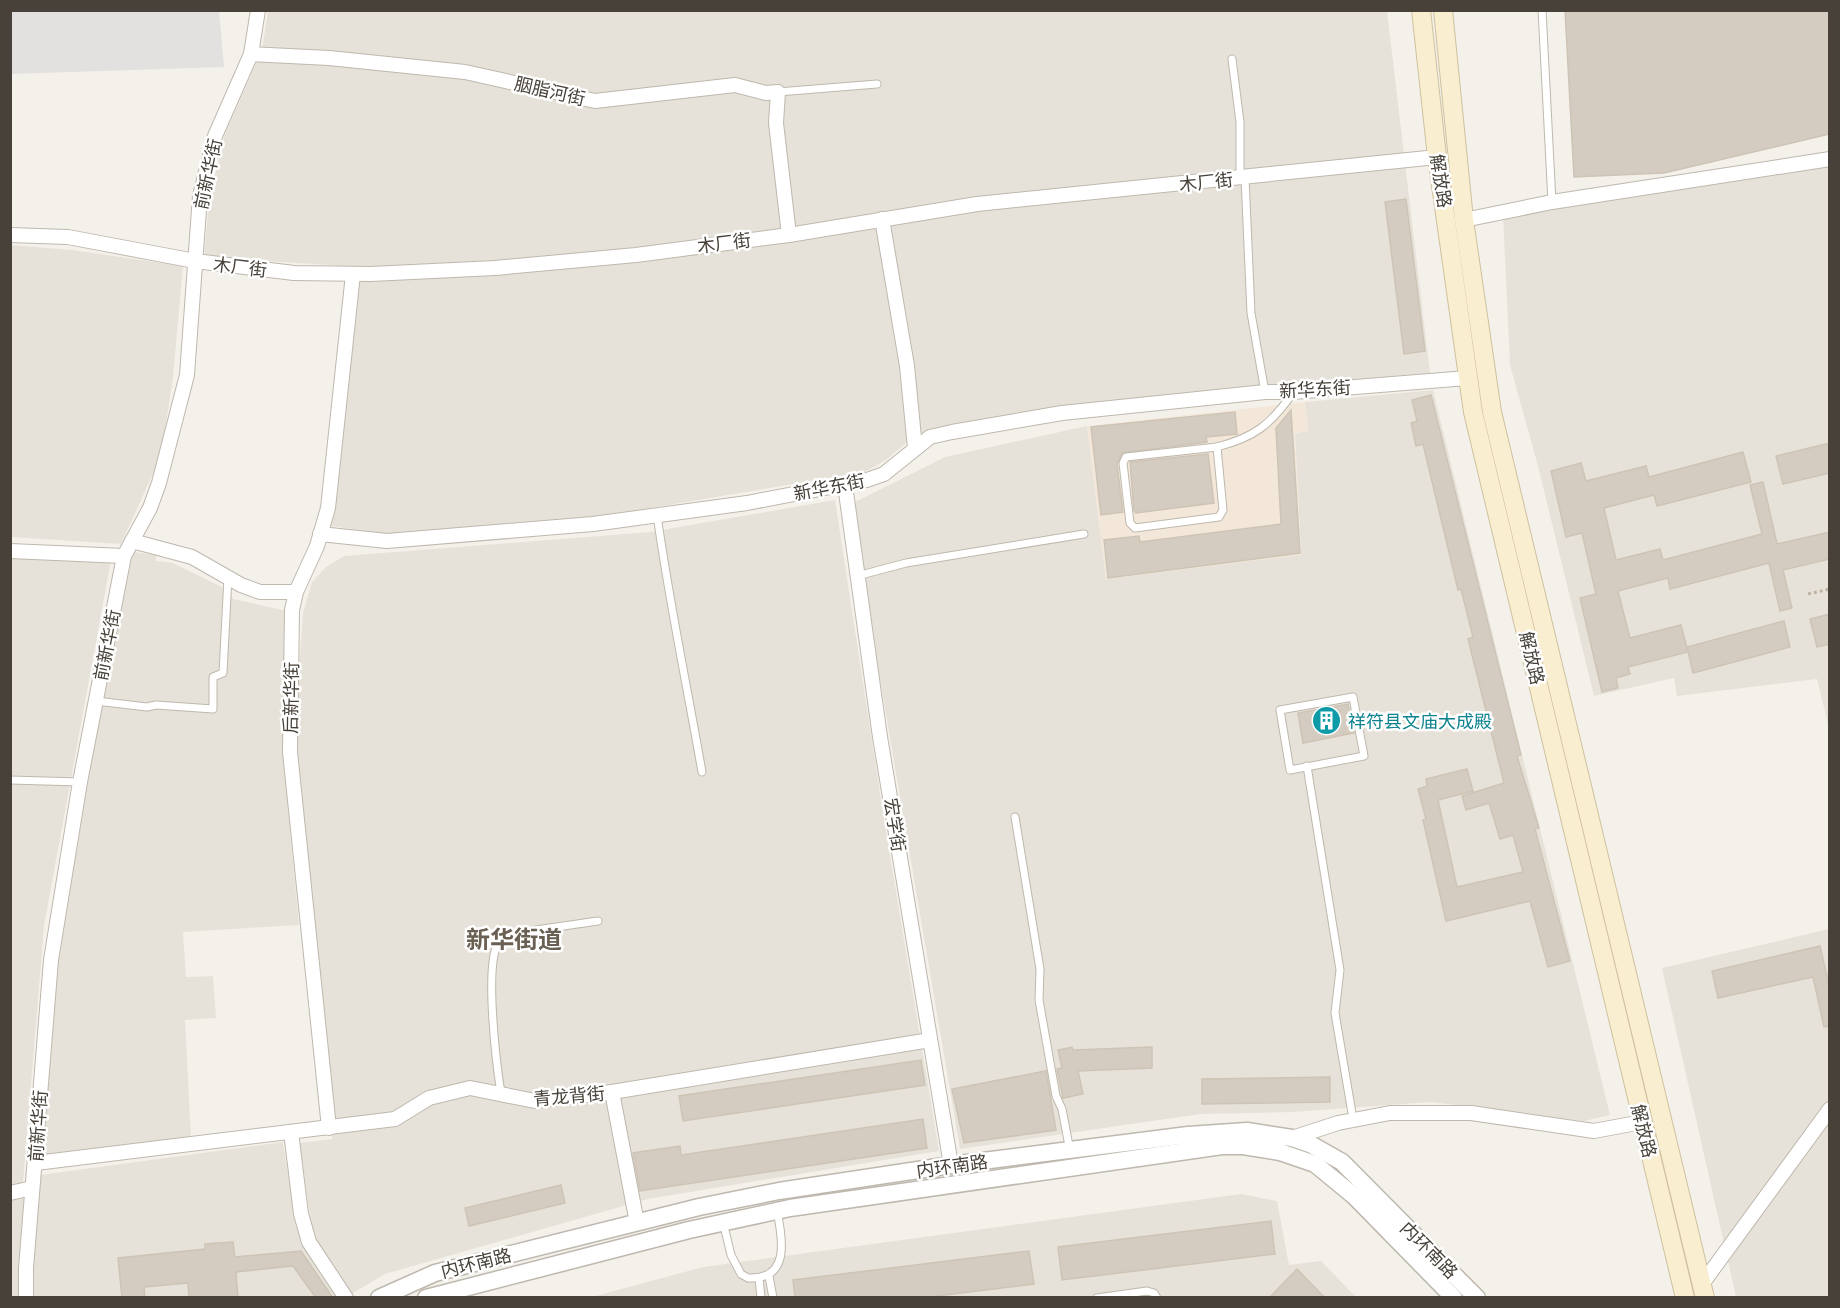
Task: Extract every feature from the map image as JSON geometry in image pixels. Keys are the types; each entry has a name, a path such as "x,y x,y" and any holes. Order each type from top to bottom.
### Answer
{"main road":[{"name":"解放路","path":"1421,10 1437,158 1467,378 1641,1122 1685,1298"},
{"name":"解放路","path":"1443,10 1464,220 1492,412 1703,1291"}],"street":[{"name":"前新华街","path":"26,1298 32,1188 36,1163 51,960 80,782 124,556 159,483 187,375 200,196 215,136 251,54 258,10"},
{"name":"胭脂河街","path":"251,54 330,58 465,72 595,101 735,86 766,93 778,92"},
{"path":"778,92 776,123 789,235"},
{"name":"木厂街","path":"10,235 68,237 195,261 294,273 495,268 636,255 789,235 977,204 1437,158"},
{"path":"1464,220 1552,202 1830,159"},
{"path":"882,219 907,366 915,448"},
{"name":"后新华街","path":"329,1128 290,752 292,610 296,592 328,508 353,273"},
{"name":"新华东街","path":"320,534 387,541 593,524 747,503 844,485 884,474 930,437 1062,412 1265,392 1293,392 1467,378"},
{"name":"宏学街","path":"844,485 951,1165"},
{"path":"132,542 178,551 260,592 296,592"},
{"path":"10,551 124,556"},
{"name":"青龙背街","path":"36,1163 395,1119 429,1098 470,1088 535,1101 612,1092 930,1040"},
{"path":"612,1092 637,1223"},
{"path":"1703,1291 1830,1109"},
{"path":"1292,1138 1353,1119 1390,1113 1472,1113 1594,1131 1641,1122"},
{"name":"内环南路","path":"379,1298 435,1273 699,1206 779,1191 951,1165 1231,1131 1274,1134 1292,1138 1312,1145 1342,1162 1477,1298"},
{"path":"291,1132 301,1214 309,1242 346,1298"},
{"name":"内环南路","path":"426,1298 723,1222 777,1211 1199,1148 1244,1146 1300,1158 1326,1172 1354,1196 1454,1298"},
{"path":"10,1193 32,1188"}],"lane":[{"path":"1542,10 1552,202"},
{"path":"1232,58 1240,122 1251,313 1265,392"},
{"path":"778,92 877,84"},
{"path":"1217,447 1223,510 1219,517 1135,528 1130,523 1123,463 1126,458 1217,447 1239,441 1268,424 1293,392"},
{"path":"657,515 669,603 678,635 702,772"},
{"path":"857,576 906,563 1084,534"},
{"path":"96,701 147,708 156,705 213,709 213,677 223,673 228,577"},
{"path":"1353,697 1364,756 1307,766 1290,770 1280,710 1353,697"},
{"path":"1307,766 1340,969 1335,1013 1353,1119"},
{"path":"10,780 80,782"},
{"path":"1015,817 1040,969 1039,1000 1056,1096 1062,1108 1070,1151"},
{"path":"501,1093 494,1052 493,972 495,950 500,940 508,934 598,921"},
{"path":"723,1222 736,1266 748,1278 769,1276 774,1272 782,1251 777,1211"},
{"path":"769,1276 773,1298"},
{"path":"759,1278 760,1298"},
{"path":"1097,1298 1147,1292 1154,1293 1157,1298"}],"path":[{"path":"1808,594 1830,589"}],"shaded area":[{"path":"10,11 219,11 224,67 11,74"},
{"path":"268,11 1387,11 1430,373 1027,413 918,433 886,460 865,472 609,515 387,534 331,526 361,267 204,257 209,200 225,134 262,50"},
{"path":"1829,164 1829,728 1817,679 1677,696 1674,678 1594,696 1538,466 1510,365 1503,215"},
{"path":"10,245 72,250 183,266 173,377 161,456 121,544 11,537"},
{"path":"1433,390 1610,1115 1584,1121 1431,1102 1293,1112 1201,1114 960,1149 867,603 853,503 945,457 1087,426 1106,579 1301,554 1295,433 1308,431 1305,402"},
{"path":"1305,402 1308,431 1295,433 1301,555 1106,579 1087,426"},
{"path":"835,500 884,819 939,1151 648,1199 385,1274 348,1296 313,1238 300,1143 332,1139 298,775 298,684 303,613 312,582 326,567 344,556 650,532"},
{"path":"133,552 156,555 156,561 173,563 226,589 233,599 287,611 284,767 299,925 183,932 186,977 213,976 216,1018 185,1020 191,1137 41,1157 56,951 75,837"},
{"path":"11,557 111,560 44,926 23,1183 11,1186"},
{"path":"1829,929 1829,1297 1736,1297 1662,968"},
{"path":"283,1142 296,1226 339,1297 11,1297 10,1198 40,1175"},
{"path":"1241,1194 1277,1201 1289,1265 1321,1261 1356,1297 588,1298 703,1267"}],"building":[{"path":"1565,10 1830,10 1830,134 1664,173 1574,177"},
{"path":"1406,199 1425,351 1404,354 1385,202"},
{"path":"1431,395 1521,755 1517,756 1539,828 1535,829 1570,961 1548,967 1530,901 1446,921 1423,820 1426,819 1418,789 1427,786 1426,779 1467,769 1473,791 1438,800 1457,887 1523,872 1513,835 1500,839 1489,803 1466,810 1462,796 1504,783 1468,639 1473,637 1461,589 1458,590 1423,444 1416,446 1411,423 1417,421 1412,400"},
{"path":"1291,410 1300,553 1108,578 1104,540 1139,536 1140,542 1281,524 1276,428"},
{"path":"1235,412 1237,434 1206,437 1207,442 1122,453 1117,464 1123,512 1101,515 1091,427"},
{"path":"1830,443 1830,473 1783,484 1776,456"},
{"path":"1743,452 1751,482 1657,506 1654,495 1604,508 1616,560 1660,549 1663,560 1762,534 1750,485 1763,482 1777,544 1830,532 1830,559 1783,570 1792,608 1780,611 1769,563 1670,589 1668,578 1618,591 1630,638 1681,625 1688,652 1628,667 1630,674 1616,678 1618,688 1602,692 1580,598 1596,594 1582,533 1566,537 1551,471 1581,463 1586,481 1646,466 1649,477"},
{"path":"1208,454 1214,503 1136,513 1134,511 1130,462"},
{"path":"1830,614 1830,644 1817,647 1810,619"},
{"path":"1784,621 1790,647 1693,673 1687,647"},
{"name":"祥符县文庙大成殿","path":"1348,704 1354,733 1303,743 1298,713"},
{"path":"1820,946 1830,989 1830,1026 1824,1027 1813,977 1718,998 1712,971"},
{"path":"1072,1047 1073,1050 1152,1047 1152,1068 1078,1071 1083,1094 1063,1098 1057,1069 1062,1068 1058,1050"},
{"path":"921,1060 925,1085 683,1121 679,1096"},
{"path":"1046,1071 1056,1130 964,1143 952,1089"},
{"path":"1330,1077 1330,1102 1202,1104 1202,1079"},
{"path":"923,1119 927,1148 640,1191 633,1153 680,1146 681,1155"},
{"path":"561,1185 565,1203 469,1226 465,1208"},
{"path":"1271,1221 1275,1254 1062,1280 1058,1247"},
{"path":"233,1242 235,1257 301,1251 333,1298 316,1298 293,1266 236,1272 238,1298 189,1298 188,1283 144,1287 145,1298 122,1298 118,1258 205,1249 205,1244"},
{"path":"1029,1251 1034,1284 921,1298 795,1298 793,1280"},
{"path":"1297,1269 1325,1298 1269,1298"}],"place":[{"name":"祥符县文庙大成殿","path":"1327,721"}],"district":[{"name":"新华街道","path":"514,939"}]}
